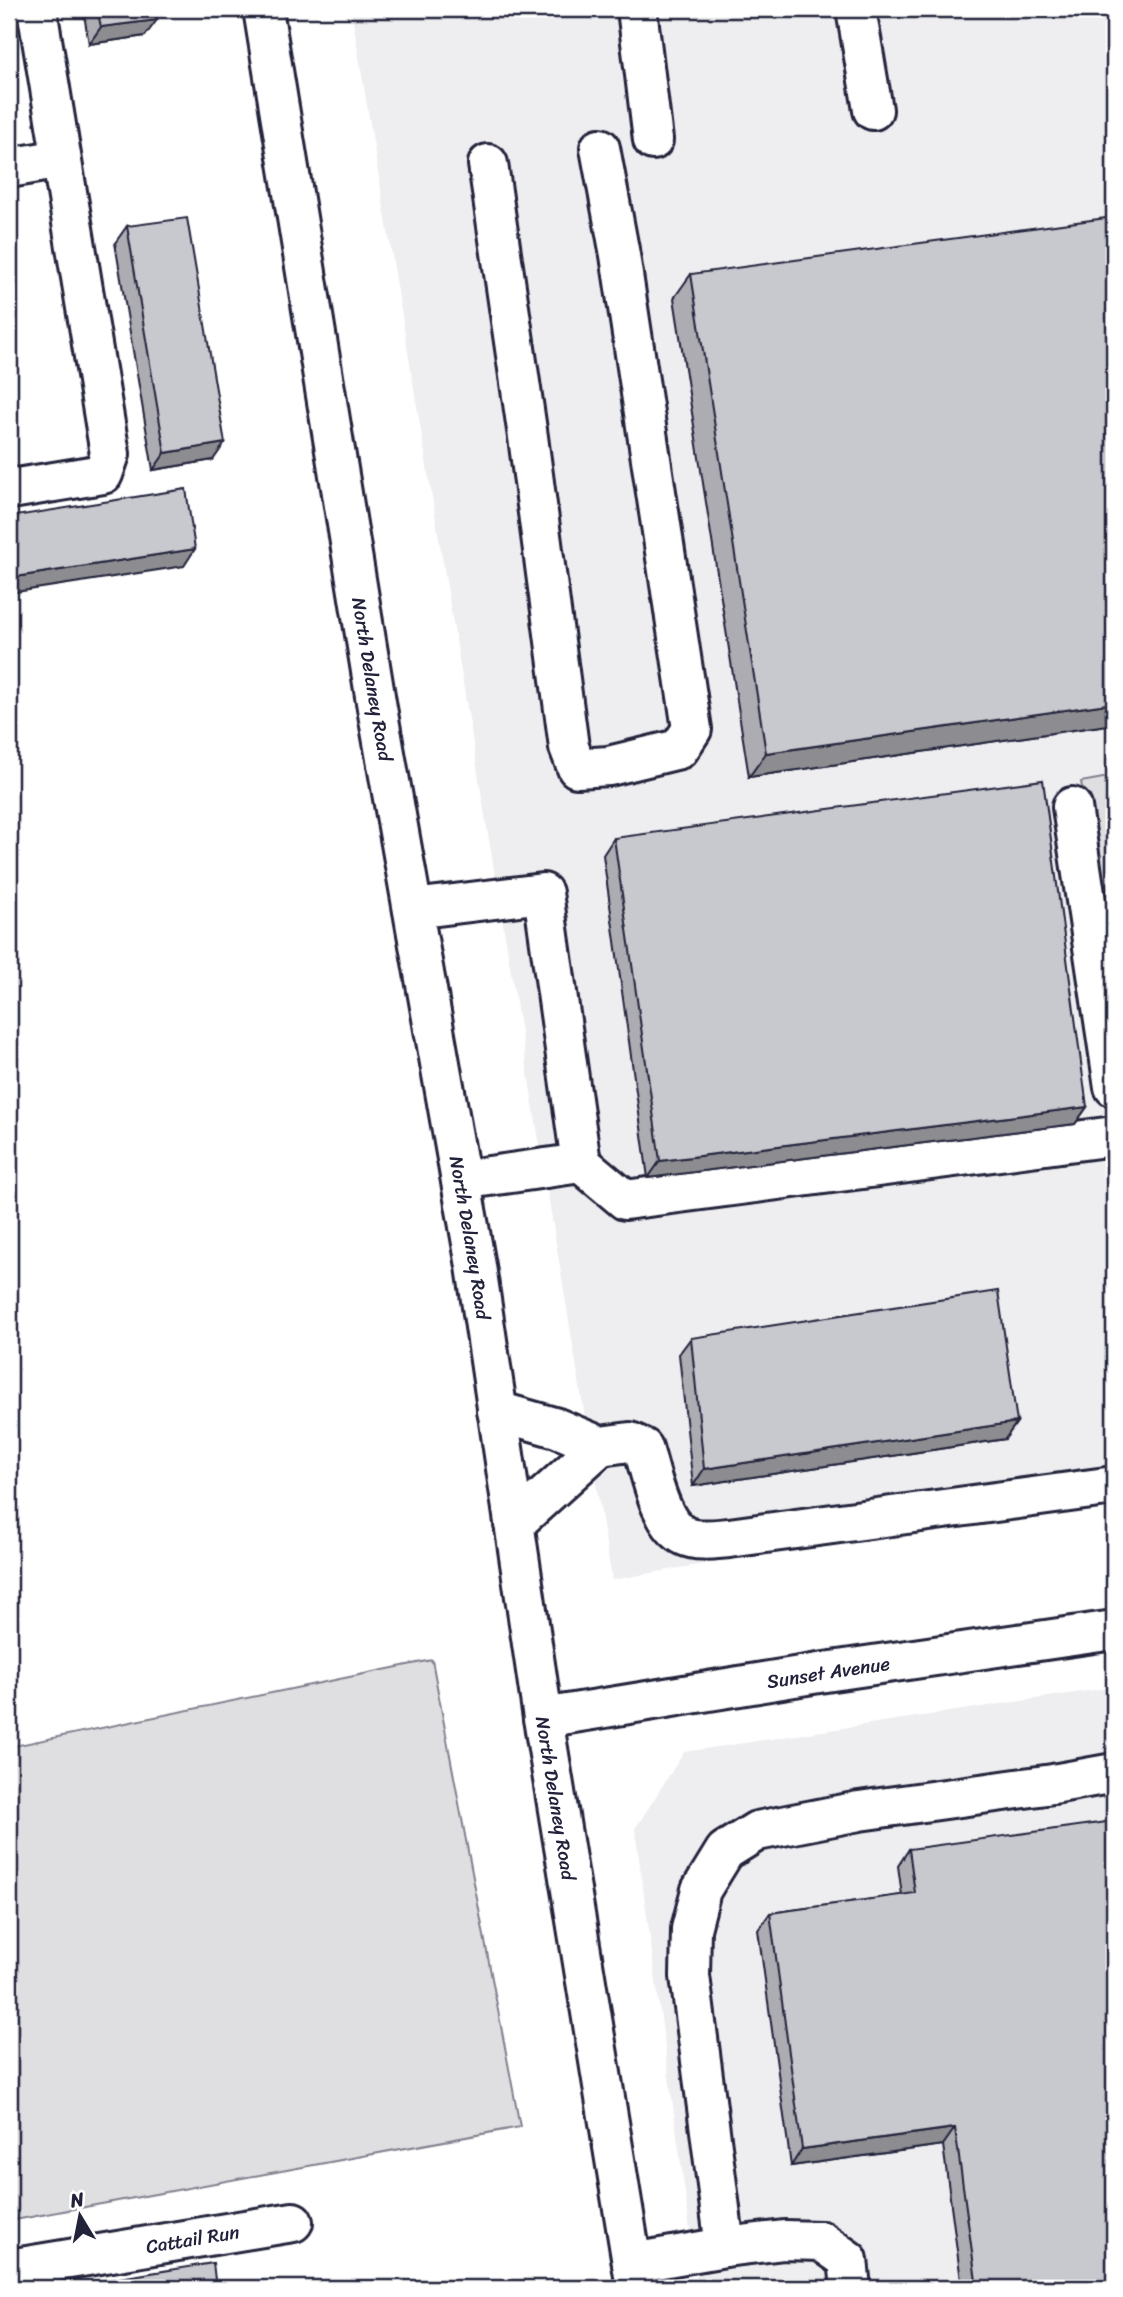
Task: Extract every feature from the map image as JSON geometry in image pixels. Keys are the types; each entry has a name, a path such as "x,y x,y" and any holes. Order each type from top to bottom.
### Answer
{"street":[{"path":"9,486 11,489 103,474 110,454 37,9"},
{"name":"North Delaney Road","path":"263,9 413,909 461,1180 543,1718 634,2276"},
{"path":"637,9 653,140"},
{"path":"856,9 873,110"},
{"path":"488,164 569,747 577,768 609,766 679,749 692,729 620,255 600,148"},
{"path":"9,168 61,159"},
{"path":"1072,807 1114,1087"},
{"path":"413,909 543,894 581,1163 625,1200 1114,1136"},
{"path":"461,1180 581,1163"},
{"path":"497,1411 556,1428 600,1446 630,1442 643,1448 665,1515 674,1528 687,1538 729,1538 1114,1486"},
{"path":"514,1524 600,1446"},
{"name":"Sunset Avenue","path":"543,1718 825,1672 1114,1630"},
{"path":"725,2247 690,1976 691,1929 701,1890 725,1850 757,1831 859,1811 1114,1773"},
{"name":"Cattail Run","path":"9,2269 293,2221"},
{"path":"634,2276 725,2247 784,2240 821,2241 848,2260 851,2288"}],"shaded area":[{"path":"351,9 1114,9 1114,1492 612,1580"},
{"path":"1114,776 1114,954 1081,782"},
{"path":"432,1660 520,2127 9,2221 9,1747"},
{"path":"1114,1687 1114,2288 698,2288 635,1829 684,1752"}],"building":[{"path":"97,9 155,9 157,20 101,27"},
{"path":"1114,217 1114,703 766,753 691,274"},
{"path":"187,218 225,443 165,453 127,226"},
{"path":"186,489 195,549 9,578 9,517"},
{"path":"1043,780 1087,1107 660,1161 614,838"},
{"path":"998,1291 1017,1422 704,1469 691,1338"},
{"path":"1114,1821 1114,2288 977,2288 955,2128 802,2149 770,1913 915,1893 909,1849"},
{"path":"213,2263 216,2288 58,2288"}]}
